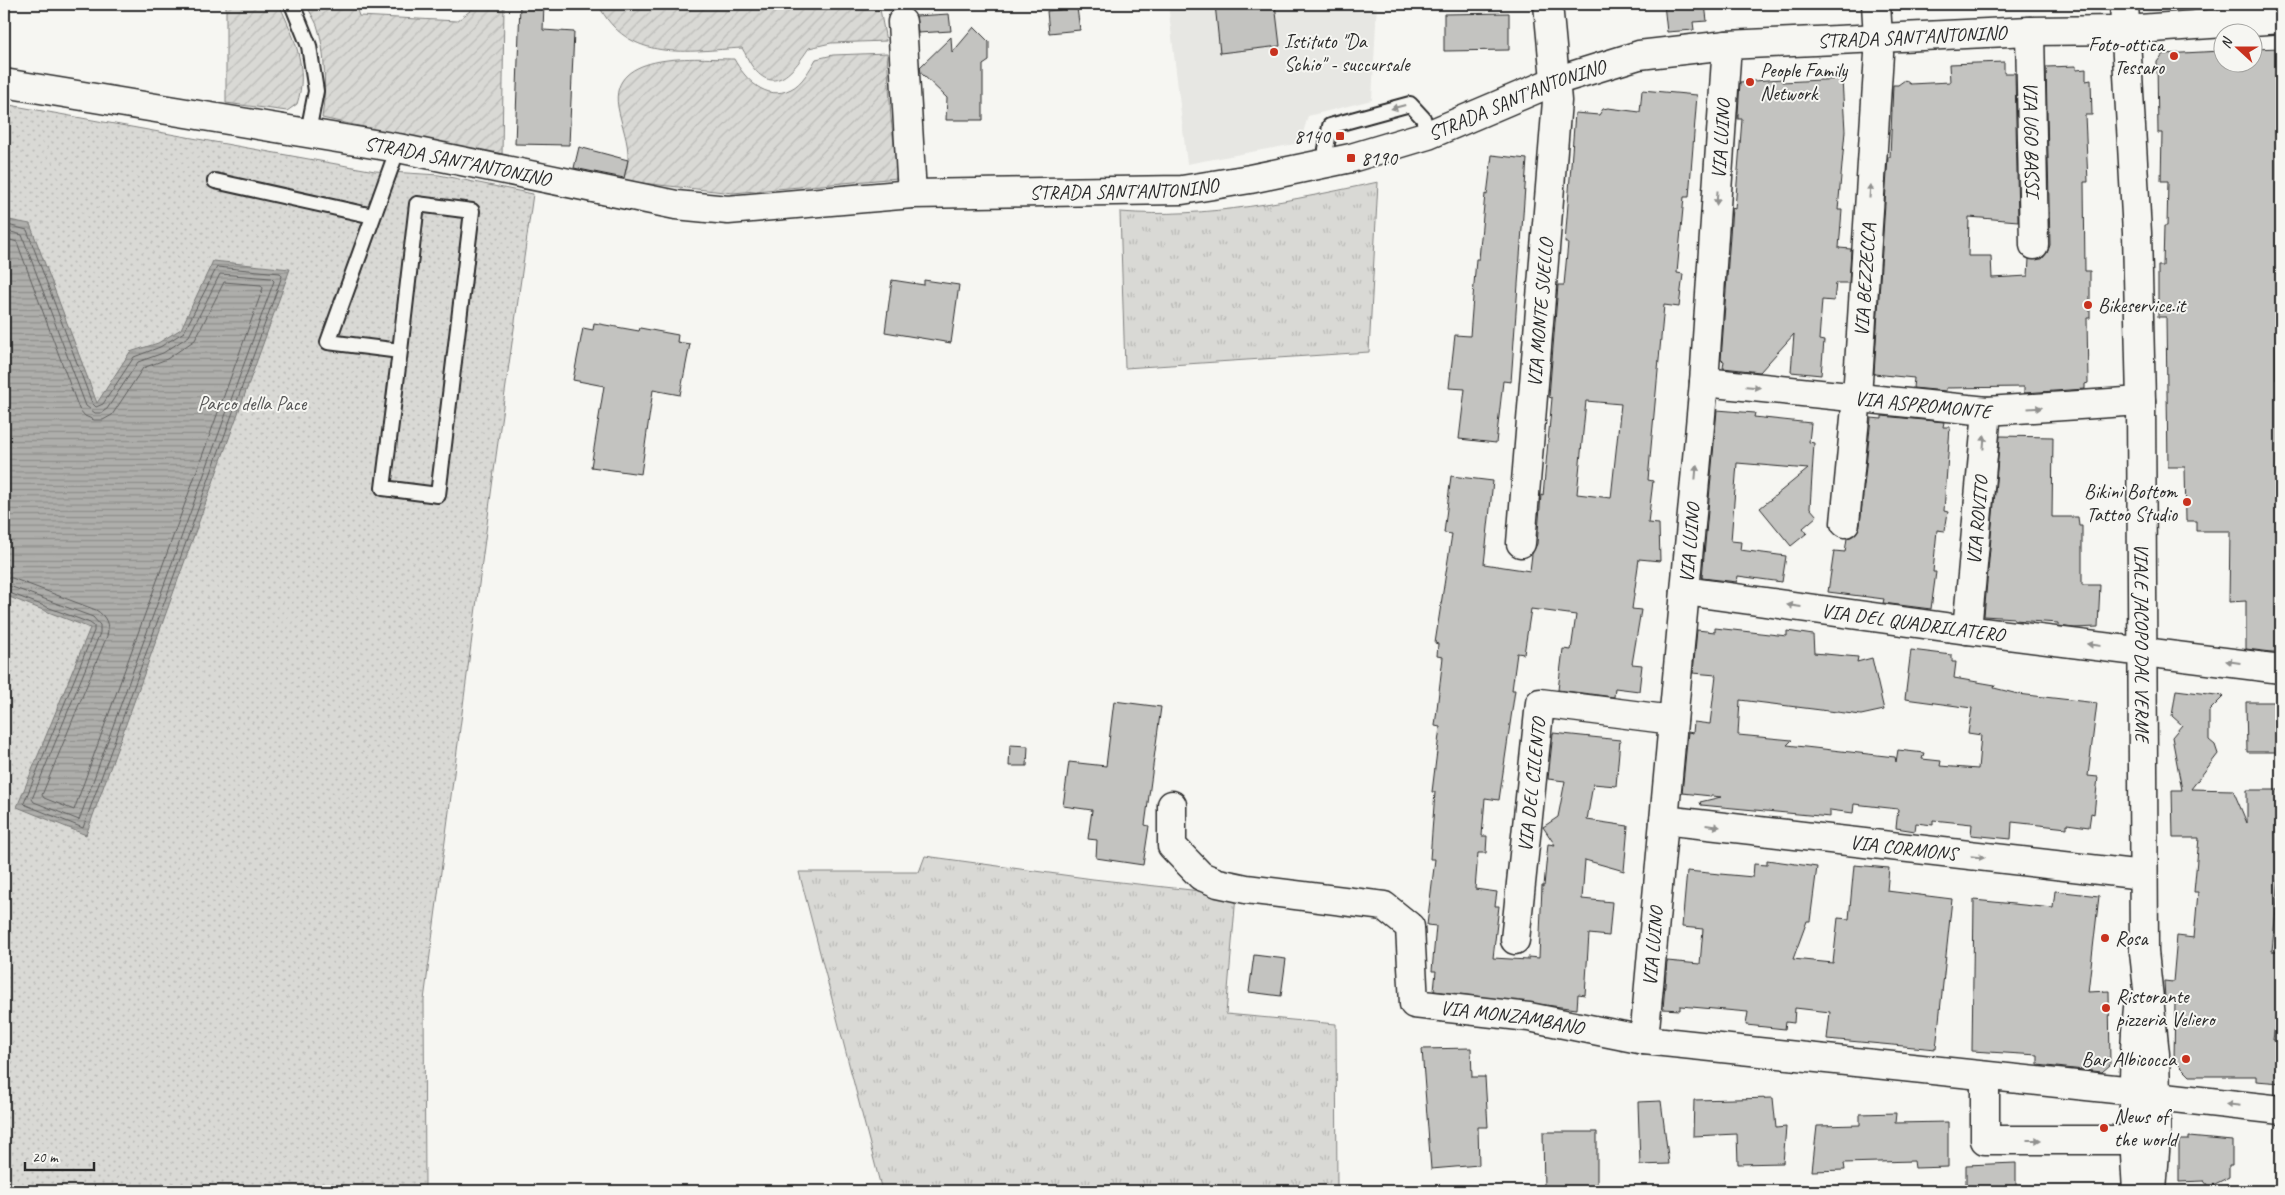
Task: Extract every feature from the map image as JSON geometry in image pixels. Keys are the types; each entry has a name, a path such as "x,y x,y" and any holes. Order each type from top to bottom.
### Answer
{"street":[{"name":"VIA MONTE SUELLO","path":"1521,544 1558,102 1548,4"},
{"name":"VIA BEZZECCA","path":"1845,523 1857,396 1879,37 1876,4"},
{"name":"STRADA SANT'ANTONINO","path":"4,82 398,148 676,205 728,210 912,194 1182,190 1250,179 1328,163 1428,135 1555,81 1639,55 1727,45 2030,31 2124,17 2281,19"},
{"name":"VIALE JACOPO DAL VERME","path":"2124,17 2137,233 2141,401 2144,952 2134,1054 2156,1138 2152,1191"},
{"path":"902,22 912,194"},
{"name":"VIA UGO BASSI","path":"2030,31 2034,245"},
{"name":"VIA LUINO","path":"1644,1040 1704,382 1727,45"},
{"name":"VIA ASPROMONTE","path":"1704,382 1857,396 1987,411 2141,401"},
{"name":"VIA ROVITO","path":"1967,630 1987,411"},
{"name":"VIA DEL QUADRILATERO","path":"1685,590 1967,630 2142,650 2281,669"},
{"name":"VIA DEL CILENTO","path":"1516,940 1540,703 1673,720"},
{"name":"VIA MONZAMBANO","path":"1172,804 1172,846 1201,876 1246,889 1384,906 1410,927 1414,1004 1529,1017 1644,1040 2145,1093 2281,1110"},
{"name":"VIA CORMONS","path":"1664,820 2143,875"},
{"path":"1985,1076 1985,1140 2133,1140"},
{"name":"VIALE JACOPO DAL VERME","path":"2137,1191 2133,1140 2145,1093"}],"lane":[{"path":"292,4 309,46 316,91 308,132"},
{"path":"1328,163 1326,149 1330,126 1374,113 1410,104 1422,118 1428,135"},
{"path":"398,148 328,342 400,351"},
{"path":"215,181 373,216"},
{"path":"417,204 472,211 438,495 383,488 400,351 417,204"}],"shaded area":[{"name":"Istituto \"Da Schio\" - succursale","path":"1168,4 1377,4 1372,100 1308,116 1300,143 1187,164"}],"green space":[{"path":"226,4 279,4 290,28 301,65 300,91 297,104 287,111 226,103"},
{"path":"306,4 355,4 359,16 457,21 479,4 504,4 502,157 322,118 325,84 324,59 317,25"},
{"path":"598,4 879,4 886,41 831,43 809,48 791,71 776,80 769,80 760,75 752,66 742,48 681,51 661,50 643,45 626,37 611,23"},
{"path":"887,53 891,118 898,178 733,193 623,181 628,153 618,107 619,88 627,75 641,66 659,61 679,59 734,59 750,81 773,93 791,89 799,84 816,59 833,55"},
{"name":"Parco della Pace","path":"4,104 375,171 439,175 533,194 496,456 424,1000 425,1191 4,1191"},
{"path":"1378,182 1369,352 1125,368 1120,212 1185,213 1217,210 1282,201"},
{"path":"925,856 1093,879 1236,895 1226,1014 1336,1024 1337,1191 882,1191 799,872 919,872"}],"water":[{"path":"4,219 30,224 97,403 130,352 158,343 181,329 213,261 290,269 86,835 17,807 90,628 4,595"}],"building":[{"path":"520,4 544,4 543,30 574,32 569,145 515,144"},
{"path":"1215,4 1275,4 1280,46 1220,53"},
{"path":"1664,4 1705,4 1707,21 1693,22 1694,30 1667,32"},
{"path":"1077,8 1080,30 1049,33 1047,11"},
{"path":"1509,13 1509,50 1444,51 1444,14"},
{"path":"949,14 951,31 918,33 916,16"},
{"path":"974,27 989,42 989,61 983,65 983,120 946,120 947,98 921,73 920,67 951,37 952,53"},
{"path":"2281,48 2281,144 2276,278 2276,379 2281,379 2281,520 2279,520 2281,652 2246,649 2246,601 2229,602 2230,531 2196,531 2196,521 2186,521 2185,467 2168,467 2166,317 2158,317 2158,266 2163,266 2164,226 2167,226 2168,181 2161,181 2162,133 2158,133 2157,62 2163,54 2212,52 2212,72 2262,72 2262,49"},
{"path":"2004,62 2004,73 2015,73 2018,221 1969,217 1968,256 1991,256 1992,278 2028,276 2029,259 2042,259 2047,253 2050,245 2046,67 2076,66 2076,70 2086,69 2086,81 2091,80 2092,115 2085,115 2088,182 2084,182 2085,271 2090,271 2090,318 2087,318 2088,383 2085,384 2085,389 2024,393 2024,387 1946,388 1946,391 1913,388 1914,378 1874,374 1888,157 1890,157 1893,85 1898,85 1905,80 1910,84 1950,82 1949,64"},
{"path":"1782,79 1782,82 1842,79 1845,131 1838,210 1842,210 1839,248 1851,249 1849,283 1836,283 1834,301 1822,300 1819,340 1824,341 1821,375 1791,372 1794,334 1760,372 1723,368 1724,361 1721,360 1732,208 1735,209 1742,119 1738,119 1740,82"},
{"path":"1642,90 1697,95 1689,197 1684,197 1677,273 1683,274 1679,307 1664,305 1648,480 1653,481 1648,523 1659,524 1660,561 1639,559 1632,609 1641,610 1632,664 1642,665 1639,691 1615,688 1614,697 1558,690 1563,649 1571,650 1576,615 1531,609 1524,654 1517,653 1512,690 1515,690 1499,800 1485,798 1482,836 1487,836 1486,853 1478,853 1475,889 1497,892 1495,906 1499,906 1493,958 1528,960 1528,957 1539,958 1542,886 1544,886 1548,844 1555,845 1543,827 1558,817 1565,781 1548,779 1553,733 1620,740 1616,786 1593,784 1587,820 1628,826 1624,871 1585,860 1582,899 1612,902 1609,936 1589,934 1585,995 1578,994 1577,1009 1434,991 1436,971 1432,971 1436,926 1427,925 1435,859 1430,859 1435,792 1432,792 1440,727 1435,726 1443,657 1437,656 1438,644 1435,643 1452,534 1444,533 1451,476 1493,481 1484,564 1530,571 1532,554 1537,544 1541,495 1543,496 1552,398 1549,397 1558,285 1564,285 1568,243 1565,243 1575,113 1599,115 1603,109 1608,108 1640,112","holes":["1586,401 1621,404 1611,498 1577,494"]},
{"path":"579,147 628,160 624,178 574,168"},
{"path":"1492,155 1527,159 1511,382 1503,381 1496,443 1459,439 1465,389 1449,388 1455,335 1470,336 1476,259 1479,259 1485,194 1487,195"},
{"path":"892,280 924,285 924,280 959,285 951,343 885,332"},
{"path":"594,323 639,331 640,328 678,335 677,342 690,344 680,395 653,390 641,474 591,467 604,386 573,380 583,328 593,330"},
{"path":"1717,410 1755,413 1754,417 1811,423 1809,442 1814,443 1810,508 1817,516 1803,528 1807,533 1791,546 1760,508 1808,469 1737,463 1731,541 1741,542 1740,550 1786,556 1782,582 1738,576 1737,582 1702,578"},
{"path":"1882,416 1944,422 1943,427 1950,427 1944,511 1948,512 1945,531 1937,530 1933,572 1936,572 1931,609 1883,603 1884,599 1828,592 1834,551 1845,552 1847,538 1857,532 1860,525 1871,418 1882,419"},
{"path":"2000,436 2053,437 2052,517 2078,517 2079,526 2082,526 2082,585 2100,585 2098,627 2074,628 2058,626 2058,623 1984,616"},
{"path":"1715,628 1787,636 1787,631 1813,635 1814,653 1858,657 1857,662 1872,658 1884,710 1861,715 1740,700 1738,735 1792,740 1787,745 1895,757 1896,762 1898,750 1924,753 1922,759 1941,761 1940,766 1978,769 1981,735 1968,733 1972,708 1905,699 1911,650 1952,655 1952,662 1956,662 1954,678 1995,685 1994,688 2018,694 2097,703 2088,776 2098,777 2094,814 2091,813 2089,827 2067,824 2067,828 2012,822 2011,839 1971,835 1972,824 1933,820 1933,825 1916,823 1915,831 1896,828 1898,809 1854,804 1853,813 1830,810 1830,817 1701,805 1700,802 1721,797 1682,793 1688,732 1693,733 1694,722 1710,724 1716,675 1693,673 1697,630 1715,632"},
{"path":"2176,690 2224,696 2209,711 2209,740 2215,745 2218,754 2191,789 2233,790 2247,823 2247,790 2281,790 2281,858 2272,951 2281,952 2281,996 2279,996 2273,1040 2281,1040 2281,1083 2256,1081 2256,1076 2190,1076 2174,1060 2175,1001 2165,999 2164,981 2173,982 2177,936 2194,938 2198,892 2194,892 2199,838 2173,838 2172,790 2182,790 2172,737 2182,725 2172,716"},
{"path":"1114,701 1161,707 1145,825 1149,826 1143,865 1096,858 1097,840 1088,839 1092,810 1063,806 1069,762 1106,766"},
{"path":"2246,702 2281,702 2281,752 2247,752"},
{"path":"1010,745 1028,746 1027,766 1009,766"},
{"path":"1767,860 1817,867 1810,921 1807,921 1793,959 1833,963 1838,918 1849,919 1854,865 1889,868 1887,891 1952,899 1936,1049 1827,1039 1830,1012 1795,1008 1794,1023 1786,1022 1785,1029 1746,1025 1748,1012 1680,1006 1680,1010 1663,1009 1667,961 1700,964 1703,929 1682,927 1687,871 1753,877 1754,864 1767,865"},
{"path":"2055,891 2099,896 2088,992 2109,991 2110,1065 2102,1072 2038,1065 2038,1055 1972,1051 1974,900 2053,908"},
{"path":"1254,955 1286,959 1281,996 1249,992"},
{"path":"1471,1048 1472,1077 1485,1077 1488,1127 1478,1127 1479,1165 1431,1169 1422,1049"},
{"path":"1773,1098 1776,1128 1786,1127 1783,1163 1738,1164 1737,1134 1693,1136 1694,1100"},
{"path":"1661,1101 1669,1164 1640,1165 1638,1102"},
{"path":"1896,1113 1895,1123 1948,1122 1948,1167 1915,1168 1914,1161 1844,1163 1845,1170 1812,1171 1817,1126 1860,1125 1860,1114"},
{"path":"1543,1132 1597,1132 1597,1191 1544,1191"},
{"path":"2189,1137 2232,1141 2232,1165 2229,1165 2229,1177 2209,1187 2204,1181 2179,1182 2179,1140 2189,1140"},
{"path":"2016,1163 2016,1191 1966,1190 1966,1165"}],"place":[{"name":"Istituto \"Da Schio\" - succursale","path":"1274,52"},
{"name":"Foto-ottica Tessaro","path":"2174,56"},
{"name":"People Family Network","path":"1750,82"},
{"name":"8140","path":"1340,136"},
{"name":"8190","path":"1351,158"},
{"name":"Bikeservice.it","path":"2088,305"},
{"name":"Bikini Bottom Tattoo Studio","path":"2187,502"},
{"name":"Rosa","path":"2105,938"},
{"name":"Ristorante pizzeria Veliero","path":"2106,1008"},
{"name":"Bar Albicocca","path":"2186,1059"},
{"name":"News of the world","path":"2104,1128"}]}
